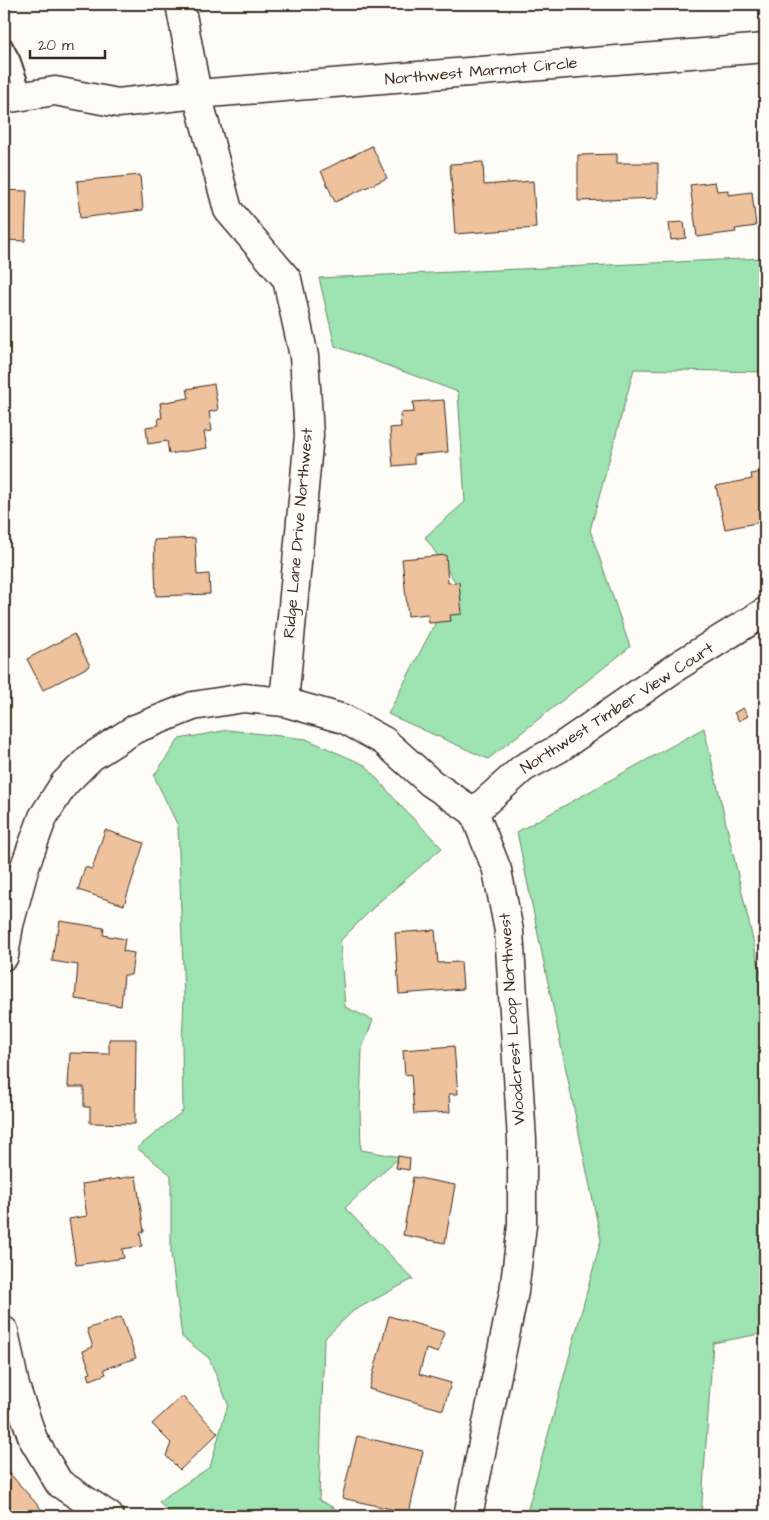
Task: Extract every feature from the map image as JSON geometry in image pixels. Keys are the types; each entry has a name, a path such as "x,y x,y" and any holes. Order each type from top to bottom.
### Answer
{"street":[{"name":"Ridge Lane Drive Northwest","path":"180,4 197,94 228,210 287,278 304,356 309,435 284,702"},
{"name":"Northwest Marmot Circle","path":"14,97 55,90 118,102 765,48"},
{"name":"Northwest Timber View Court","path":"474,812 523,768 558,749 679,665 765,612"},
{"path":"4,956 9,926 25,866 43,817 64,784 92,757 135,729 194,706 244,698 284,702 344,719 384,741 431,783 474,812"},
{"name":"Woodcrest Loop Northwest","path":"468,1516 514,1292 522,1225 522,1140 509,931 497,870 474,812"},
{"path":"4,1332 15,1386 33,1439 59,1483 109,1516"}],"lane":[{"path":"4,45 12,60 14,97"}],"green space":[{"path":"765,258 765,372 634,369 590,530 630,647 488,759 388,714 456,583 425,537 465,502 458,392 335,346 319,278"},
{"path":"704,728 765,992 765,1333 713,1343 701,1516 526,1516 601,1240 517,832"},
{"path":"228,730 306,739 365,765 399,804 442,848 379,902 340,941 345,1007 373,1020 362,1049 361,1150 400,1157 345,1208 413,1279 353,1311 324,1339 319,1500 349,1516 171,1516 159,1501 210,1467 228,1404 209,1358 182,1337 171,1253 171,1175 137,1148 183,1111 182,1044 184,998 178,826 154,776 179,739"}],"building":[{"path":"372,146 387,178 335,202 321,171"},
{"path":"617,154 617,163 658,163 658,198 578,201 578,155"},
{"path":"483,162 484,185 533,181 536,228 455,234 450,164"},
{"path":"140,175 143,210 80,218 77,181"},
{"path":"715,182 717,191 728,190 728,195 752,192 756,226 735,229 736,232 697,237 690,185"},
{"path":"4,190 27,191 25,241 4,240"},
{"path":"684,222 686,238 671,240 669,223"},
{"path":"214,384 218,410 209,412 212,431 204,432 207,448 169,454 167,441 148,444 146,427 159,425 158,418 162,418 160,403 189,398 187,389"},
{"path":"444,400 448,452 414,455 414,464 393,466 390,428 401,427 400,413 414,412 413,402"},
{"path":"765,471 765,528 762,529 761,522 725,529 716,486 752,479 751,474"},
{"path":"195,538 197,575 209,574 210,594 156,596 154,540"},
{"path":"446,555 448,583 459,582 462,614 450,615 451,621 429,623 428,614 408,616 402,559"},
{"path":"74,634 90,666 43,690 27,659"},
{"path":"743,708 748,716 739,721 734,713"},
{"path":"105,830 144,843 124,905 78,890 85,867 92,869"},
{"path":"60,921 104,928 103,935 125,939 123,951 134,953 131,975 124,975 121,1006 75,999 78,965 52,961 56,933 58,933"},
{"path":"435,930 438,963 461,962 463,989 399,994 395,933"},
{"path":"109,1039 136,1039 135,1124 90,1123 90,1107 84,1107 84,1087 68,1087 70,1053 109,1054"},
{"path":"454,1046 458,1094 449,1094 450,1112 414,1114 411,1074 405,1075 403,1050"},
{"path":"398,1156 410,1158 409,1170 396,1168"},
{"path":"136,1176 144,1232 140,1232 142,1246 122,1249 124,1258 76,1265 69,1219 87,1216 82,1184"},
{"path":"413,1177 455,1185 445,1243 403,1235"},
{"path":"389,1316 444,1332 438,1353 426,1349 419,1374 451,1383 443,1410 369,1389"},
{"path":"121,1317 136,1358 104,1369 106,1374 90,1380 88,1374 91,1373 83,1351 93,1347 87,1329"},
{"path":"182,1396 218,1433 180,1470 166,1456 171,1443 152,1424"},
{"path":"357,1436 423,1451 409,1513 342,1498"},
{"path":"4,1467 42,1510 35,1516 4,1516"}]}
